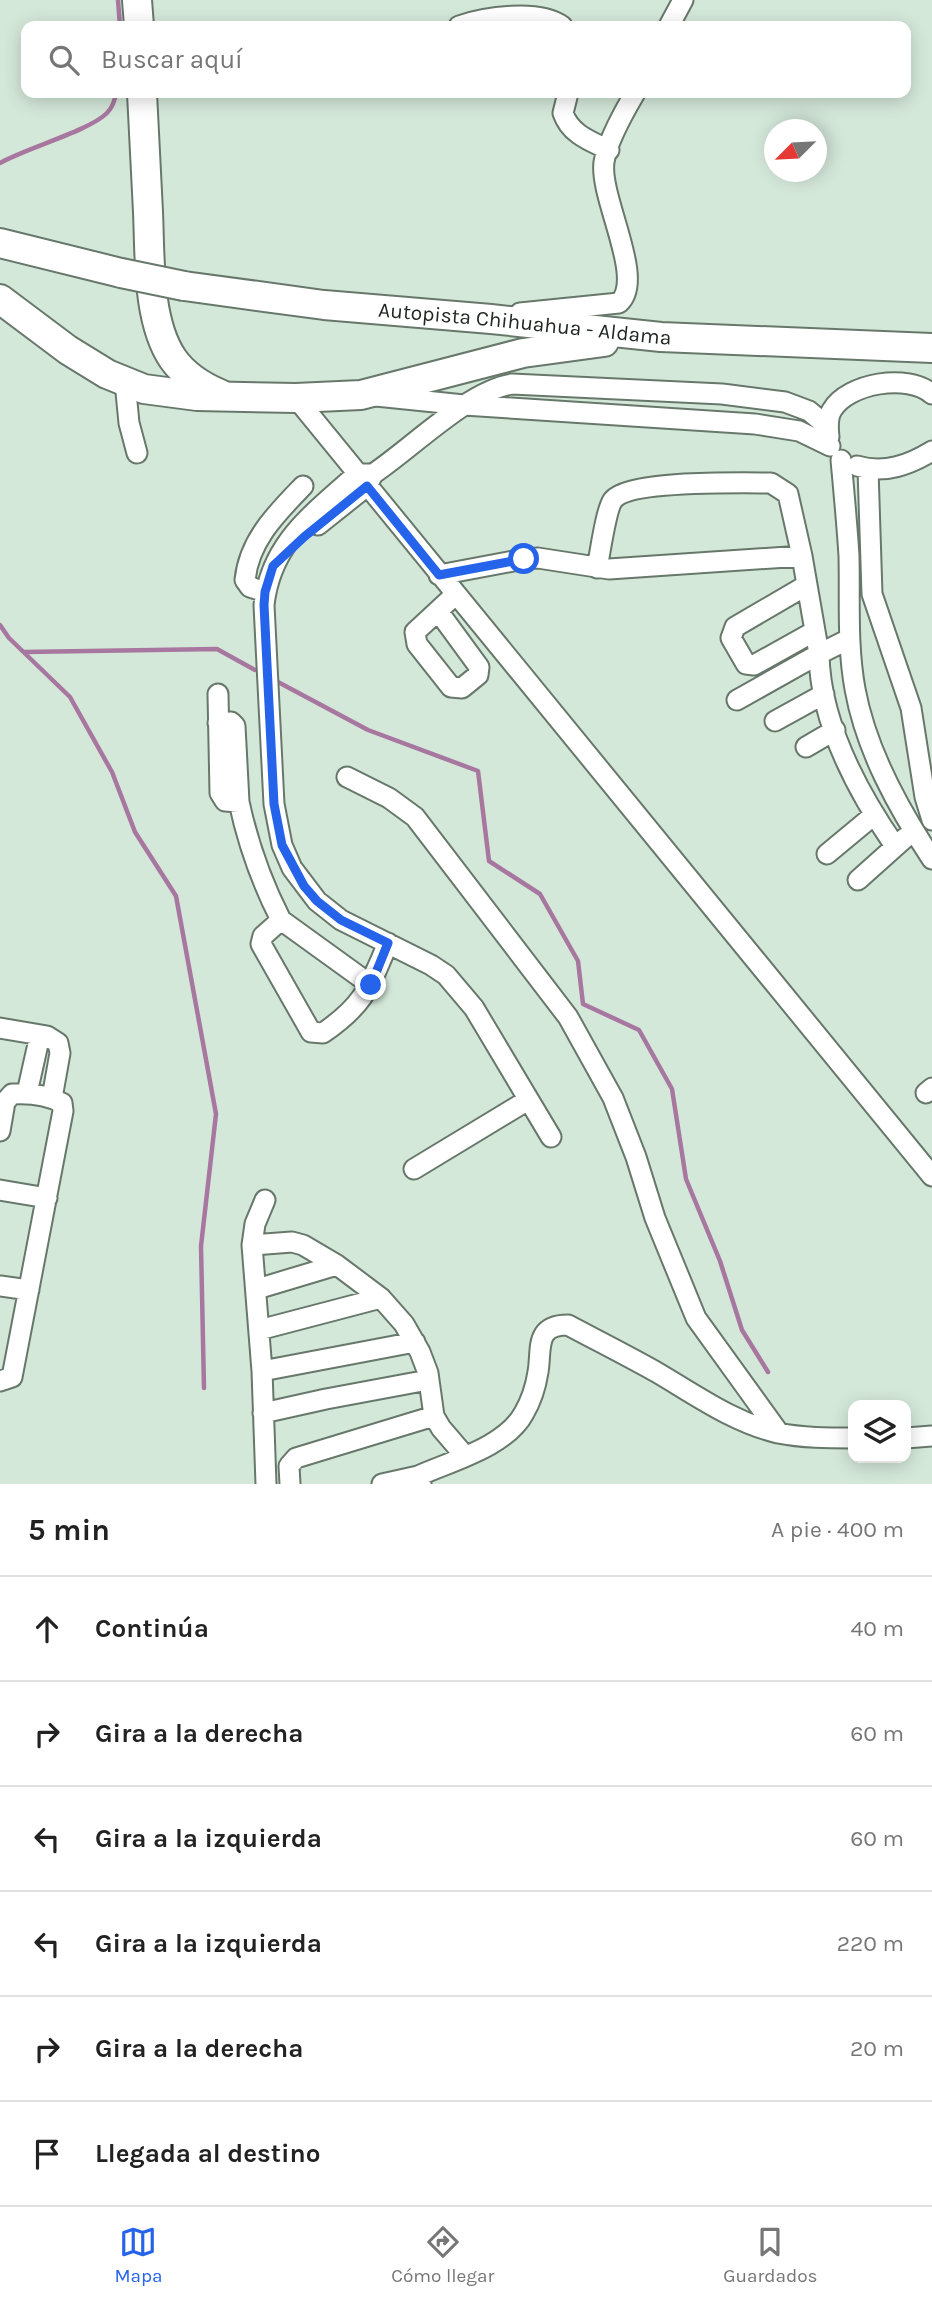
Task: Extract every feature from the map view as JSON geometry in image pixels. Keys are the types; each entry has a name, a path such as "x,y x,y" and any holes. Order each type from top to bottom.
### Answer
{"highway":[{"path":"137,0 139,21"},
{"path":"142,98 150,251 156,316 162,337 172,358 185,373 204,387 230,398"},
{"name":"Autopista Chihuahua - Aldama","path":"0,243 184,286 324,305 661,337 932,348"},
{"path":"0,299 68,350 125,382 168,393 230,398 361,395 523,352 595,342 705,339"}],"street":[{"path":"672,21 683,0"},
{"path":"478,21 523,17 547,18 553,21"},
{"path":"567,98 563,113 569,126 576,134 609,150"},
{"path":"491,319 524,312 619,303 624,299 628,276 606,193 604,162 633,98"},
{"path":"125,382 129,423 137,453"},
{"path":"827,426 832,410 843,400 878,383 906,383 926,388 932,394"},
{"path":"551,1137 474,1008 461,991 431,965 341,920 317,901 304,886 282,845 274,804 264,605 273,566 290,536 464,405 499,386 512,384 722,394 785,402 809,411 827,426 836,453 848,545 849,639 855,691 883,774 932,859"},
{"path":"361,395 464,405 768,426 799,431 868,469 888,470 932,451"},
{"path":"296,398 365,478 439,575 930,1171"},
{"path":"868,469 872,594 911,708 925,797 932,820"},
{"path":"597,568 610,503 615,497 630,491 688,484 771,483 788,494 802,556 824,694 835,730 860,790 895,846"},
{"path":"265,592 250,587 244,580 252,551 260,534 303,486"},
{"path":"439,575 538,558 609,569 802,556"},
{"path":"807,585 735,627 731,638 746,663 754,665 815,631"},
{"path":"438,611 456,594"},
{"path":"737,700 849,639"},
{"path":"218,694 218,723 232,722 235,726 239,802 253,858 281,920 371,985"},
{"path":"775,720 824,694"},
{"path":"806,747 835,730"},
{"path":"347,777 389,798 415,817 568,1017 613,1097 655,1218 696,1318 779,1433"},
{"path":"827,854 874,815"},
{"path":"858,880 914,831"},
{"path":"281,920 263,936 261,944 311,1032 323,1033 346,1017 371,985 388,943"},
{"path":"0,1028 40,1035 58,1043 60,1053 52,1098"},
{"path":"27,1093 40,1035"},
{"path":"0,1131 5,1101 12,1094 27,1093 62,1103 63,1111 12,1377 0,1381"},
{"path":"414,1169 528,1100"},
{"path":"0,1190 47,1198"},
{"path":"265,1200 254,1224 252,1245 262,1371 266,1484"},
{"path":"252,1245 292,1242 318,1253 381,1298 404,1324 415,1342 425,1362 434,1416 465,1456"},
{"path":"257,1289 337,1265"},
{"path":"0,1286 29,1290"},
{"path":"259,1330 381,1298"},
{"path":"382,1484 420,1480 499,1439 513,1428 524,1413 538,1371 539,1341 545,1332 560,1325 568,1325 724,1413 749,1424 779,1433 848,1438"},
{"path":"262,1371 415,1342"},
{"path":"262,1413 428,1380"},
{"path":"290,1484 289,1466 296,1458 434,1416"},
{"path":"911,1438 932,1437"}],"waterway":[{"path":"118,0 120,21"},
{"path":"0,163 98,120 107,113 115,98"},
{"path":"0,625 9,638 70,697 112,772 135,832 176,896 216,1114 201,1246 204,1388"},
{"path":"24,652 217,649 255,670"},
{"path":"278,682 368,730 478,771 489,861 540,894 578,961 583,1004 639,1030 672,1089 686,1179 720,1261 742,1330 768,1372"}],"route":[{"path":"371,985 388,943 341,920 317,901 292,867 282,845 274,804 264,605 273,566 367,486 439,575 524,559"}]}
